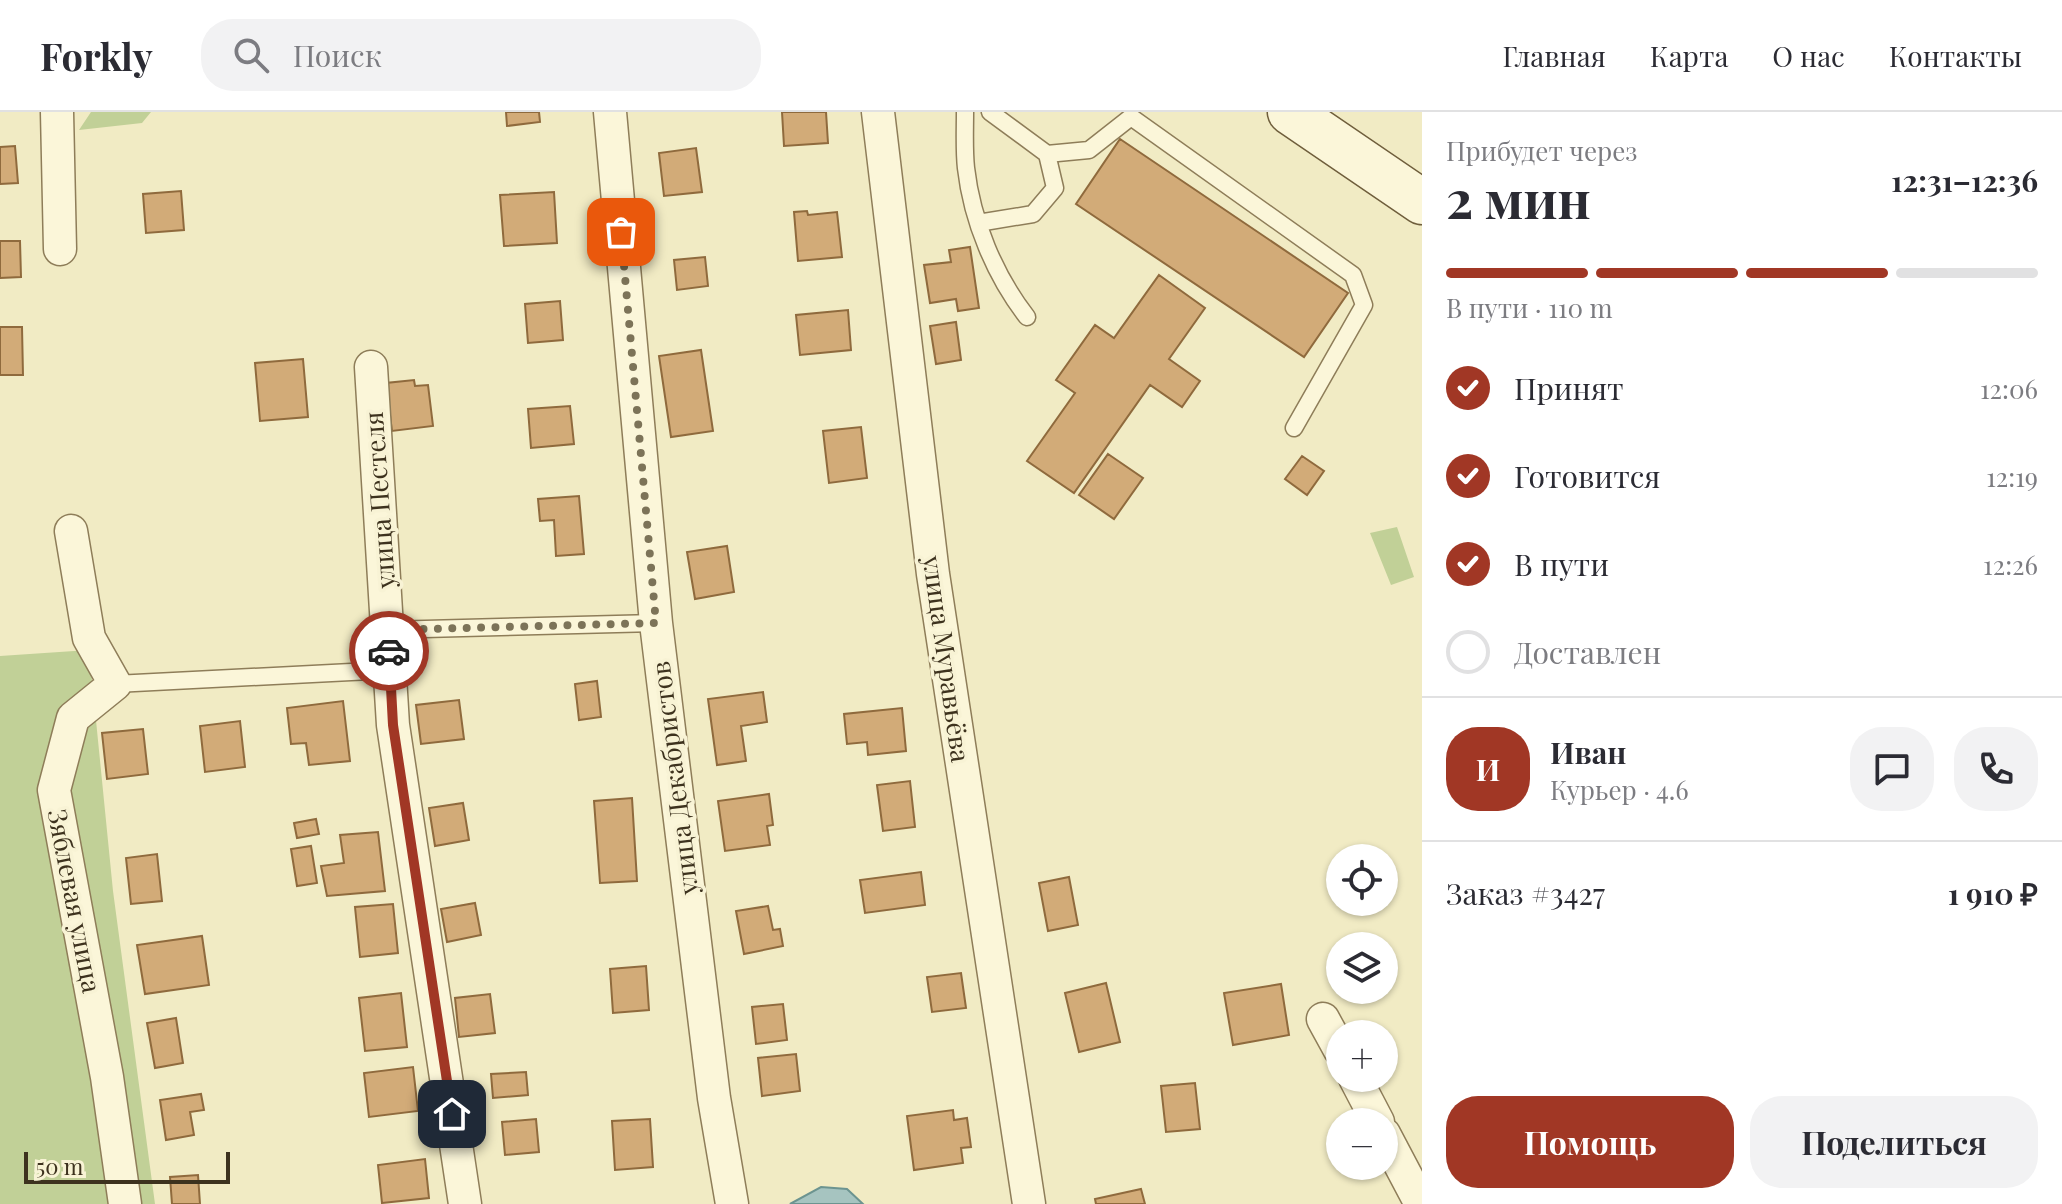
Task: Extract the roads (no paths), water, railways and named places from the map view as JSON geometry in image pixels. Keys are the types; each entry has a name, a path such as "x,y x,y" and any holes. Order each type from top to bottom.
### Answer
{"main road":[{"path":"1290,112 1422,202"}],"street":[{"path":"57,112 60,249"},
{"name":"улица Декабристов","path":"610,112 656,623 714,1098 732,1204"},
{"name":"улица Муравьёва","path":"878,112 933,574 1029,1204"},
{"name":"улица Пестеля","path":"371,367 393,725 465,1204"},
{"path":"71,531 89,638 115,684"},
{"name":"Зяблевая улица","path":"115,684 73,718 54,790 107,1077 125,1204"},
{"path":"1323,1019 1326,1024"},
{"path":"1398,1160 1421,1204"}],"lane":[{"path":"965,112 966,169 978,223 1006,290 1027,317"},
{"path":"978,223 1033,214 1055,188 1047,154 990,112"},
{"path":"1047,154 1089,150 1131,117 1353,275 1364,305 1294,428"},
{"path":"387,630 656,623"},
{"path":"115,684 390,670"}],"water":[{"path":"821,1187 847,1189 863,1204 790,1204"}]}
